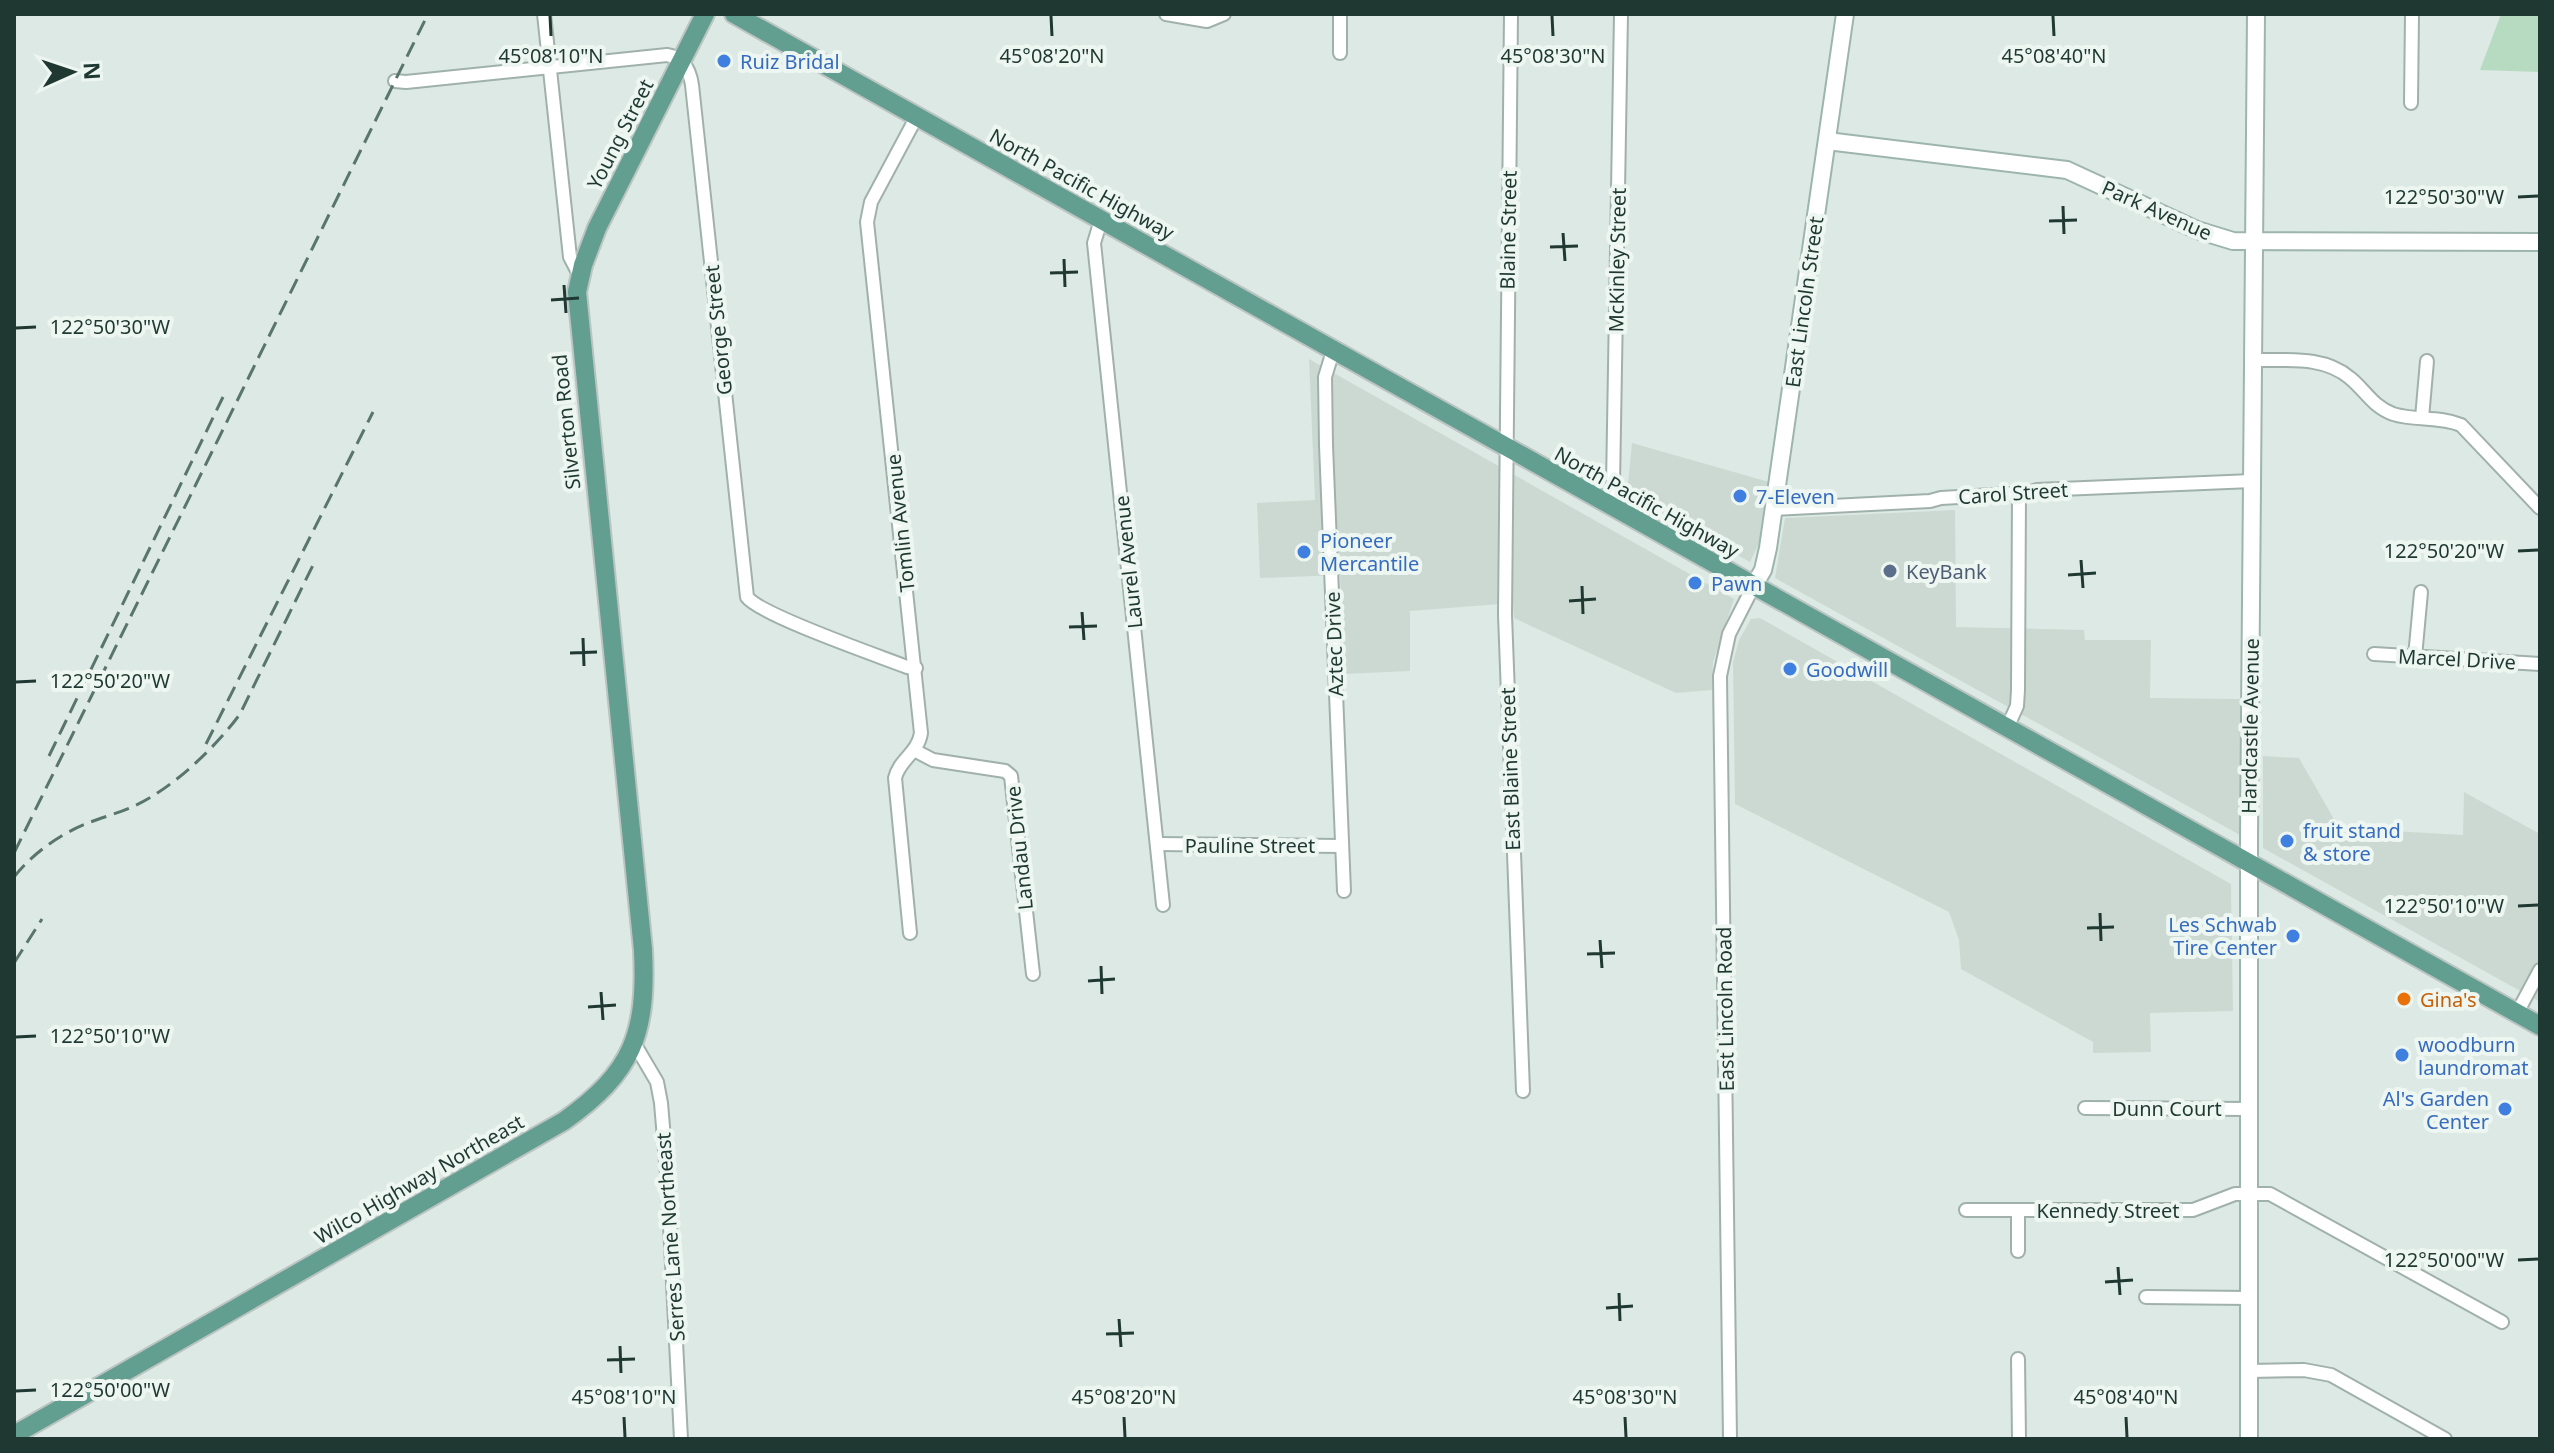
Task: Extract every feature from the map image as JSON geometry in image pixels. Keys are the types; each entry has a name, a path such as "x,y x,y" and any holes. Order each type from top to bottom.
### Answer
{"main road":[{"name":"Young Street","path":"580,276 597,228 705,14"},
{"name":"North Pacific Highway","path":"734,14 2540,1026"},
{"name":"Silverton Road","path":"580,276 577,312 630,828"},
{"name":"Wilco Highway Northeast","path":"14,1435 564,1121 611,1082 634,1043 641,1019 644,990 630,828"}],"street":[{"name":"Silverton Road","path":"544,14 570,257 580,276"},
{"path":"1166,14 1207,21 1224,14"},
{"path":"1340,14 1340,53"},
{"name":"Blaine Street","path":"1504,447 1511,14"},
{"name":"McKinley Street","path":"1608,505 1613,485 1621,14"},
{"name":"East Lincoln Street","path":"1753,587 1765,564 1774,509 1845,14"},
{"name":"Hardcastle Avenue","path":"2249,1439 2249,864 2256,14"},
{"path":"2411,103 2412,14"},
{"path":"395,81 667,55 682,62"},
{"name":"George Street","path":"682,62 689,71 692,85 748,600 773,614 916,668"},
{"name":"Tomlin Avenue","path":"910,933 894,784 898,767 914,750 921,733 867,222 871,202 917,116"},
{"name":"Park Avenue","path":"1827,141 2067,170 2209,235 2233,241 2540,242"},
{"name":"Laurel Avenue","path":"1101,220 1094,243 1163,905"},
{"name":"Aztec Drive","path":"1333,351 1325,377 1326,445 1344,891"},
{"path":"2253,360 2327,364 2352,379 2377,406 2395,414 2461,425 2540,508"},
{"path":"2422,418 2427,361"},
{"name":"East Blaine Street","path":"1504,447 1505,615 1523,1091"},
{"name":"Carol Street","path":"1774,509 2037,490 2252,481"},
{"path":"2007,728 2017,700 2019,493"},
{"name":"East Lincoln Road","path":"1730,1439 1722,658 1729,634 1753,587"},
{"path":"2415,657 2421,592"},
{"name":"Marcel Drive","path":"2374,654 2540,664"},
{"name":"Landau Drive","path":"914,750 933,760 1005,771 1011,776 1033,974"},
{"name":"Pauline Street","path":"1157,844 1342,846"},
{"path":"2517,1013 2540,970"},
{"name":"Serres Lane Northeast","path":"634,1043 657,1082 661,1103 681,1439"},
{"name":"Dunn Court","path":"2085,1108 2249,1109"},
{"name":"Kennedy Street","path":"1966,1210 2193,1210 2221,1198 2249,1193 2274,1196 2502,1322"},
{"path":"2018,1210 2018,1251"},
{"path":"2146,1297 2250,1298"},
{"path":"2018,1359 2019,1439"},
{"path":"2249,1371 2304,1370 2331,1375 2445,1439"}],"shaded area":[{"path":"1309,359 1734,599 1713,662 1712,690 1676,693 1514,618 1513,603 1410,611 1410,671 1344,674 1340,575 1260,578 1257,503 1315,500"},
{"path":"1632,443 1769,482 1762,537 1750,562 1627,494"},
{"path":"1955,510 1956,627 2084,630 2085,640 2151,640 2150,698 2240,699 2240,835 1775,578 1785,518"},
{"path":"1760,618 2231,884 2233,1011 2150,1013 2151,1052 2093,1053 2093,1042 1961,969 1959,940 1949,912 1735,804 1733,662 1739,640 1751,619"},
{"path":"2263,756 2299,758 2339,828 2463,835 2464,792 2540,834 2540,1002 2263,848"}],"green space":[{"path":"2501,14 2540,14 2540,72 2480,70"}],"railway":[{"path":"14,853 428,14"},
{"path":"49,756 223,397"},
{"path":"206,744 373,412"},
{"path":"14,877 38,852 67,833 134,806 163,789 219,740 240,714 316,559"},
{"path":"14,963 42,919"}],"place":[{"name":"Ruiz Bridal","path":"724,61"},
{"name":"7-Eleven","path":"1740,496"},
{"name":"Pioneer Mercantile","path":"1304,552"},
{"name":"KeyBank","path":"1890,571"},
{"name":"Pawn","path":"1695,583"},
{"name":"Goodwill","path":"1790,669"},
{"name":"fruit stand & store","path":"2287,841"},
{"name":"Les Schwab Tire Center","path":"2293,936"},
{"name":"Gina's","path":"2404,999"},
{"name":"woodburn laundromat","path":"2402,1055"},
{"name":"Al's Garden Center","path":"2505,1109"}]}
